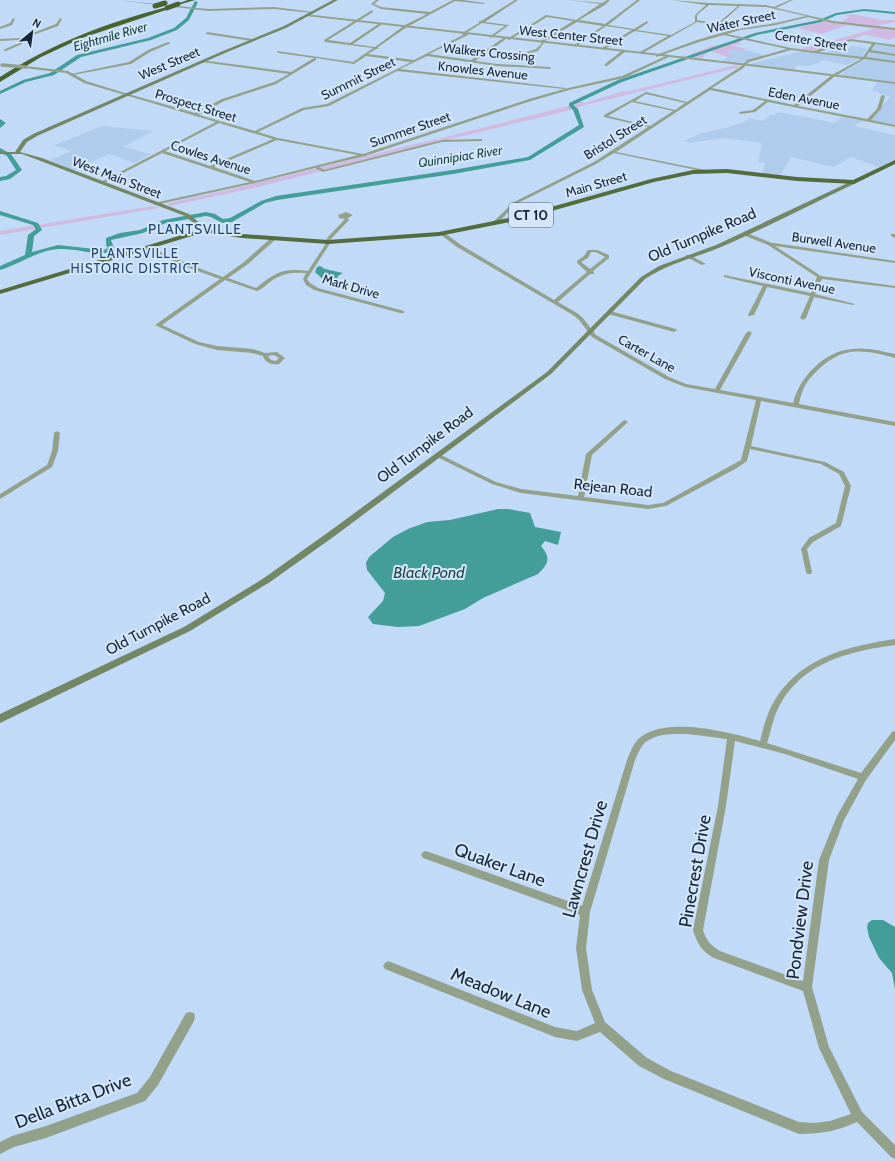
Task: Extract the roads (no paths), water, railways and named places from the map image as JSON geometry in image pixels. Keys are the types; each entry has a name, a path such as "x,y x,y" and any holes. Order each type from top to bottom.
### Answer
{"highway":[{"path":"0,80 36,57 77,38 166,5 193,0"},
{"path":"111,19 155,6 166,5"},
{"path":"1,66 15,60"},
{"name":"Main Street","path":"205,230 273,239 328,242 442,234 520,218 652,180 705,171 727,171 798,179 854,182 895,162"},
{"name":"CT 10","path":"0,292 205,230"}],"main road":[{"name":"West Street","path":"16,153 31,137 202,61 285,27 336,0"},
{"name":"West Main Street","path":"1,153 16,153 33,156 191,218 205,230"},
{"name":"Old Turnpike Road","path":"0,719 187,629 267,580 549,373 643,278 655,269 688,256 717,247 854,182"}],"street":[{"path":"119,0 196,9 223,10 278,8 312,12"},
{"path":"378,0 374,2 373,5 381,8 430,13"},
{"path":"278,52 315,59 354,63 406,27 455,0 484,3"},
{"name":"Summit Street","path":"254,133 304,110 328,105 414,62 465,34 480,22 516,0"},
{"path":"570,0 604,4"},
{"path":"528,53 537,50 543,42 609,0"},
{"path":"575,46 639,0"},
{"path":"672,0 708,4 774,7 822,20 895,29"},
{"path":"774,7 792,0"},
{"path":"697,21 696,15 708,4"},
{"path":"716,26 740,6"},
{"path":"372,11 325,41 377,48"},
{"name":"West Center Street","path":"306,15 657,56 744,64 895,83"},
{"path":"471,62 507,38 547,16 672,36"},
{"name":"Water Street","path":"657,56 740,29 776,24 808,17"},
{"path":"0,28 11,24 14,19"},
{"path":"0,40 20,39 57,25 61,19"},
{"path":"641,53 697,21 716,26 740,29"},
{"path":"480,22 508,25 490,36"},
{"path":"603,49 647,22"},
{"path":"351,44 380,24"},
{"path":"207,33 252,40"},
{"name":"Center Street","path":"725,34 791,49 895,62"},
{"path":"5,50 21,44 20,39"},
{"path":"814,52 850,40 895,46"},
{"path":"74,74 130,63 149,51 169,43"},
{"path":"795,106 834,76 862,59 874,43"},
{"name":"Bristol Street","path":"495,223 515,203 614,152 741,68 748,61 791,49"},
{"path":"606,65 624,51"},
{"path":"868,51 895,55"},
{"path":"366,55 414,62"},
{"name":"Walkers Crossing","path":"427,55 471,62 550,68"},
{"name":"Summer Street","path":"155,204 255,182 364,155 514,104 568,89 623,77 667,57"},
{"path":"195,115 223,100 275,83 315,59"},
{"path":"202,61 292,73"},
{"name":"Prospect Street","path":"1,66 62,70 74,74 89,83 277,140 364,155"},
{"name":"Knowles Avenue","path":"397,70 568,89"},
{"name":"Eden Avenue","path":"710,89 895,126"},
{"path":"651,127 605,116 646,93 688,103"},
{"path":"868,121 878,109 883,96"},
{"path":"740,113 754,111 767,100"},
{"path":"632,101 676,111"},
{"path":"101,183 218,122"},
{"path":"426,135 442,141"},
{"path":"211,167 277,140"},
{"path":"316,167 323,171 442,141 472,142 481,140"},
{"name":"Cowles Avenue","path":"161,151 255,182"},
{"path":"614,152 705,171"},
{"path":"147,248 194,268 256,290 282,271 291,270 309,272 329,239 347,219 346,217"},
{"name":"Carter Lane","path":"442,234 459,246 556,302 581,319 594,336 667,378 685,385 895,424"},
{"path":"745,234 770,244 820,277 895,287"},
{"path":"265,354 217,348 196,343 158,325 246,263 273,239"},
{"name":"Burwell Avenue","path":"770,244 895,262"},
{"path":"556,302 592,273 608,258 607,256 597,251 590,251 586,257 579,261 592,273"},
{"path":"688,256 704,264"},
{"name":"Mark Drive","path":"309,272 305,278 308,284 316,289 402,312"},
{"name":"Visconti Avenue","path":"726,276 765,286 853,304"},
{"path":"803,318 820,277"},
{"path":"751,315 765,286"},
{"path":"610,313 674,330"},
{"path":"717,391 749,333"},
{"path":"796,405 800,389 820,365 830,357 846,351 872,352 895,356"},
{"name":"Rejean Road","path":"437,455 494,483 521,491 648,507 664,505 744,461 759,398"},
{"path":"580,498 589,454 625,422"},
{"path":"0,497 50,466 55,451 57,433"},
{"path":"748,447 823,463 842,473 848,486 840,524 810,540 804,549 809,572"},
{"path":"763,744 769,718 778,700 792,681 810,667 837,654 895,642"},
{"name":"Lawncrest Drive","path":"858,1116 841,1124 820,1129 799,1128 668,1075 644,1062 601,1026 587,990 580,948 585,912 631,760 637,748 645,739 654,734 666,731 701,731 763,744 863,777"},
{"name":"Pondview Drive","path":"895,734 863,777 840,819 824,860 807,988 824,1048 858,1116 895,1153"},
{"name":"Pinecrest Drive","path":"731,737 722,806 698,930 700,939 705,948 717,956 807,988"},
{"name":"Quaker Lane","path":"426,855 585,912"},
{"name":"Meadow Lane","path":"388,966 555,1032 577,1036 601,1026"},
{"name":"Della Bitta Drive","path":"0,1148 12,1142 46,1132 141,1097 154,1082 190,1017"}],"water":[{"path":"320,266 325,269 343,273 338,276 336,283 329,285 315,272 317,267"},
{"name":"Black Pond","path":"498,509 508,509 530,513 535,527 561,532 558,545 545,541 541,546 546,554 547,560 545,567 538,574 483,598 465,609 419,626 398,627 373,624 368,617 383,601 385,593 367,570 366,563 369,557 393,537 408,529 427,522 450,520"},
{"path":"872,920 883,920 895,927 895,990 892,973 879,958 869,937 867,927 868,923"}],"waterway":[{"name":"Eightmile River","path":"0,93 24,81 52,74 79,56 90,52 150,39 175,29 188,19 196,2"},
{"name":"Quinnipiac River","path":"0,268 41,251 58,247 92,252 110,251 111,248 108,239 120,235 141,232 165,221 184,219 206,214 213,215 222,221 232,220 263,202 276,198 453,172 530,158 582,126 575,109 571,106 571,104 620,81 756,34 820,21 836,14 864,10 895,13"},
{"name":"Eightmile River","path":"0,121 3,123 0,126"},
{"name":"Eightmile River","path":"0,150 9,155 19,170 8,178 0,179"},
{"name":"Eightmile River","path":"0,213 36,224 39,230 31,235 28,256"}],"district":[{"name":"PLANTSVILLE","path":"195,229"},
{"name":"PLANTSVILLE HISTORIC DISTRICT","path":"135,260"}]}
